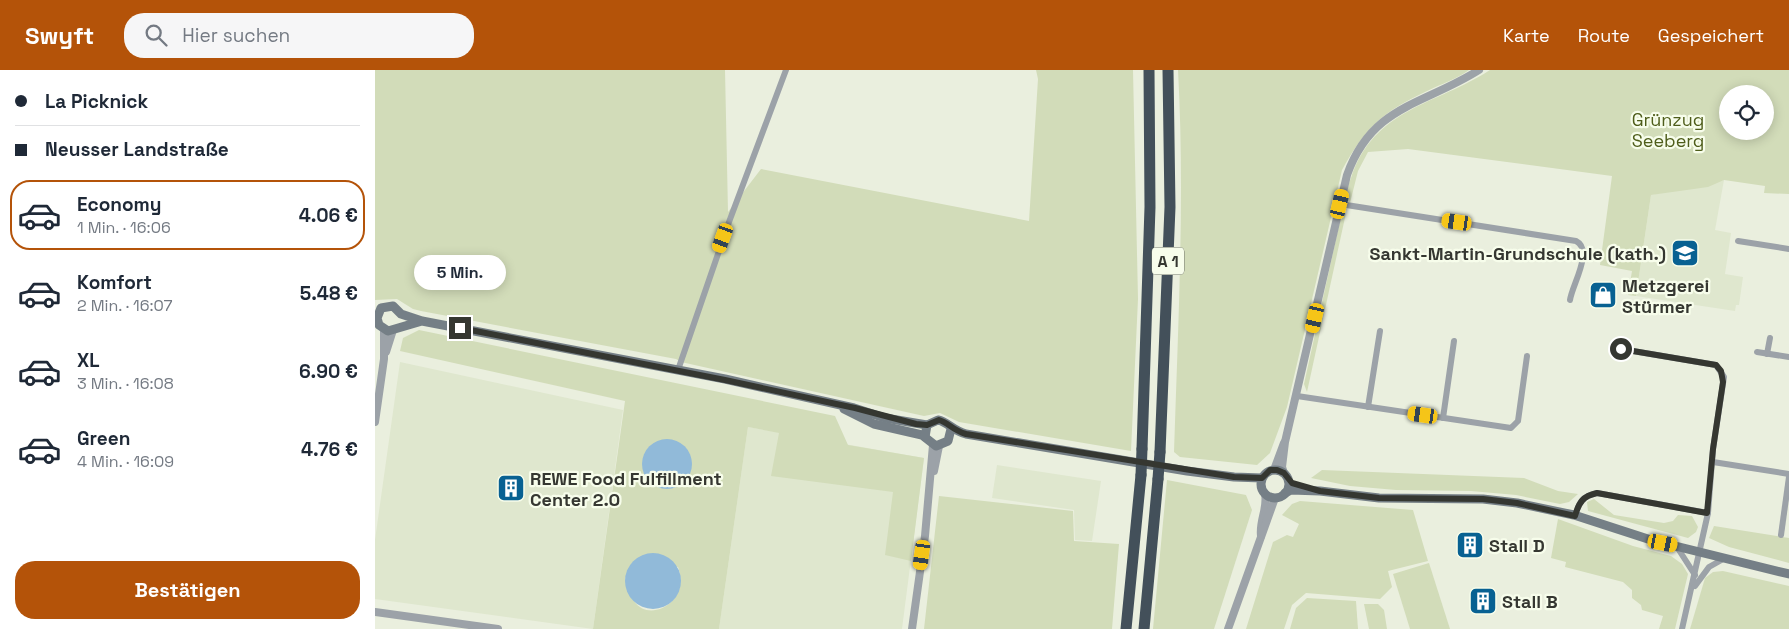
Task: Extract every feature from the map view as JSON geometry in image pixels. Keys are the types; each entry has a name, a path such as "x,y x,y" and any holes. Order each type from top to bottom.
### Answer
{"highway":[{"name":"A 1","path":"1126,629 1143,449 1150,207 1149,70"},
{"name":"A 1","path":"1144,629 1160,452 1170,207 1168,70"}],"main road":[{"path":"422,320 392,329 379,325 376,314 384,307 393,306 401,314 422,320 678,370 835,404 885,418 927,425 939,420 946,423 950,434"},
{"path":"392,329 401,314"},
{"path":"835,404 862,419 925,437 936,445 950,434 966,434 1234,477 1262,478"},
{"path":"925,437 927,425"},
{"path":"1263,491 1262,478 1267,472 1274,470 1286,476 1292,483 1320,491"},
{"path":"1285,493 1288,486 1286,476"},
{"path":"1234,477 1275,498 1291,490 1320,491 1379,498 1483,499 1517,503 1575,516 1651,540 1727,557 1789,574"}],"street":[{"path":"678,370 729,222 786,70"},
{"path":"1274,470 1285,442 1297,396 1351,163 1375,127 1392,114 1479,70"},
{"path":"1340,204 1576,241 1582,246 1584,255 1570,300"},
{"path":"1738,241 1789,249"},
{"path":"375,422 384,359 392,329"},
{"path":"1368,406 1380,331"},
{"path":"1767,354 1769,338"},
{"path":"1443,418 1454,341"},
{"path":"1621,349 1716,365 1719,368 1723,382 1701,551 1682,629"},
{"path":"1757,352 1789,357"},
{"path":"1297,396 1511,428 1514,426 1519,412 1527,356"},
{"path":"1285,442 1282,467 1286,476"},
{"path":"912,629 936,445"},
{"path":"1713,462 1789,475 1781,535"},
{"path":"1261,536 1260,527 1267,501 1263,491"},
{"path":"1575,516 1582,500 1587,495 1597,493 1707,513"},
{"path":"1228,629 1261,536 1266,528 1275,498"},
{"path":"1675,545 1688,561 1695,575"},
{"path":"1692,591 1700,576 1709,567 1727,557"},
{"path":"375,612 498,629"}],"shaded area":[{"name":"Sankt-Martin-Grundschule (kath.)","path":"1724,180 1715,230 1731,233 1725,274 1743,277 1739,305 1736,305 1735,311 1636,296 1651,195"},
{"path":"400,362 623,410 593,629 375,599 375,540"},
{"path":"748,427 924,458 902,629 719,629"},
{"path":"997,465 1101,481 1092,541 1075,540 1074,510 992,498"}],"green space":[{"path":"375,70 725,70 728,212 761,169 1029,221 1038,79 1036,70 1133,70 1138,299 1131,451 959,422 940,413 924,416 681,362 676,359 421,311 413,309 397,299 375,300"},
{"path":"1178,70 1469,70 1411,99 1387,114 1359,142 1342,170 1287,407 1270,453 1257,465 1180,457 1174,452 1181,213"},
{"name":"Grünzug Seeberg","path":"1490,70 1789,70 1789,194 1764,193 1765,186 1724,180 1708,187 1651,195 1636,296 1628,295 1632,271 1600,265 1612,176 1408,149 1368,152 1358,171 1350,203 1347,194 1348,188 1361,155 1375,137 1391,122"},
{"path":"1346,213 1307,392 1304,384 1340,221"},
{"path":"419,330 835,416 848,445 924,458 911,561 885,555 893,492 771,476 779,433 748,427 719,629 593,629 625,401 400,351 403,338","holes":["650,446 688,479 678,486 668,488 659,487 651,482 645,475 643,466 644,456","632,563 678,567 679,590 667,606 658,610 649,610 641,608 634,601 625,579"]},
{"path":"1322,470 1524,478 1558,491 1578,494 1569,502 1560,504 1516,495 1471,491 1396,490 1350,486 1311,478"},
{"path":"1167,480 1246,495 1252,510 1214,629 1153,629"},
{"path":"939,496 1073,511 1074,541 1119,544 1112,629 924,629"},
{"path":"1594,499 1614,515 1664,523 1673,521 1678,515 1692,516 1698,527 1696,532 1688,538 1588,511 1587,502"},
{"path":"1300,501 1413,510 1428,561 1388,571 1392,587 1380,599 1306,593 1292,605 1284,629 1246,629 1273,542 1287,535 1293,537 1299,524 1282,515 1292,504"},
{"path":"1558,519 1633,546 1671,556 1682,564 1688,574 1675,629 1659,629 1663,616 1642,610 1641,605 1632,598 1632,590 1623,582 1565,567 1566,562 1551,558"},
{"path":"1714,526 1789,538 1789,563 1729,547 1709,538"},
{"path":"1429,563 1450,629 1410,629 1393,574"},
{"path":"1723,571 1789,586 1789,629 1690,629 1705,578 1713,572"},
{"path":"1307,598 1356,601 1358,629 1290,629 1296,608"},
{"path":"1364,604 1378,604 1384,610 1387,629 1369,629"}],"water":[{"path":"662,439 672,439 685,446 692,459 692,469 685,482 672,489 662,489 653,485 646,478 642,469 642,459 646,450 653,443"},
{"path":"653,553 664,555 673,561 679,570 681,581 679,592 673,601 664,607 653,609 642,607 633,601 627,592 625,581 627,570 633,561 642,555"}],"place":[{"name":"Sankt-Martin-Grundschule (kath.)","path":"1685,253"},
{"name":"Metzgerei Stürmer","path":"1603,295"},
{"name":"REWE Food Fulfillment Center 2.0","path":"511,488"},
{"name":"Stall D","path":"1470,545"},
{"name":"Stall B","path":"1483,601"}],"route":[{"path":"460,328 725,380 855,408 885,418 916,424 927,425 934,420 939,420 946,423 951,429 966,434 1062,448 1187,471 1234,477 1262,478 1270,470 1277,470 1284,473 1292,483 1338,494 1379,498 1483,499 1539,507 1575,516 1582,500 1587,495 1597,493 1707,513 1711,491 1713,449 1723,382 1721,371 1716,365 1621,349"}]}
